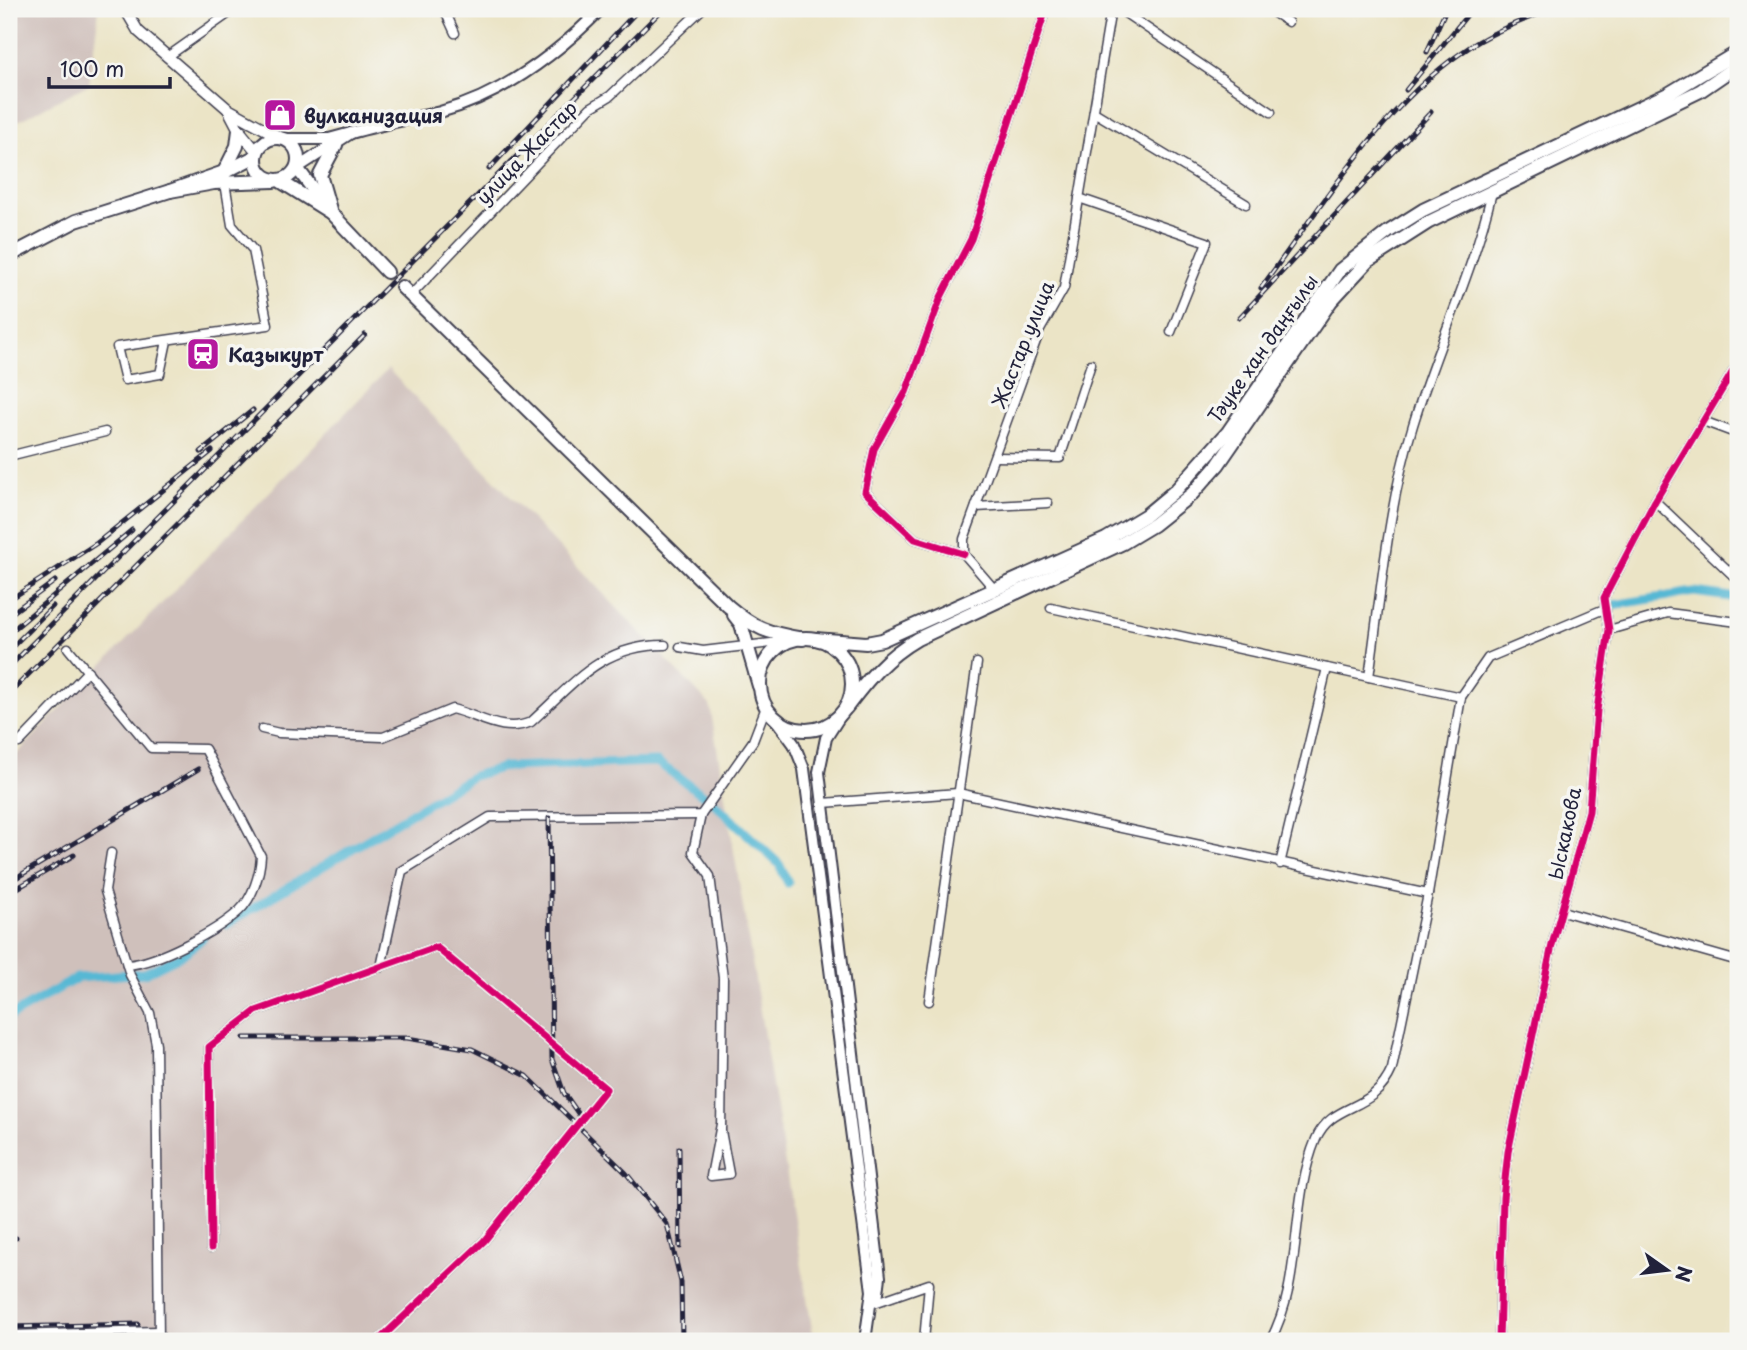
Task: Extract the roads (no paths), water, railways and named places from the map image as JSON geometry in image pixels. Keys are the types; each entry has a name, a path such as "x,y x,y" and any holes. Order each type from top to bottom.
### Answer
{"main road":[{"path":"9,256 76,220 224,177 256,154 268,139 329,139 396,120 440,112 481,97 536,67 601,9"},
{"name":"Тәуке хан даңғылы","path":"843,712 877,666 917,639 1123,543 1153,525 1192,494 1241,436 1317,320 1352,276 1426,216 1492,192 1738,52"},
{"name":"Тәуке хан даңғылы","path":"728,606 748,623 767,633 804,640 866,643 995,590 1106,539 1146,515 1177,491 1228,432 1340,270 1359,253 1426,216 1700,91 1738,65"},
{"path":"224,177 237,146 239,130"},
{"path":"242,182 277,181 351,133"},
{"path":"283,139 295,147 297,168 331,213 387,272"},
{"path":"331,213 320,176 336,145"},
{"path":"256,154 262,175 309,198 331,213"},
{"path":"224,177 309,198"},
{"path":"406,291 728,606 741,624 770,712 794,744 804,769 872,1291 864,1341"},
{"path":"911,626 917,639"},
{"path":"762,694 761,678 766,663 775,651 804,640 831,646 844,658 851,674 852,691 843,712 826,737 818,772 880,1278 872,1341"},
{"path":"770,712 789,727 807,731 825,727 843,712"}],"street":[{"path":"125,9 138,31 228,109 283,139"},
{"path":"167,57 235,9"},
{"path":"444,9 455,33"},
{"path":"580,9 590,20"},
{"name":"улица Жастар","path":"406,291 590,108 610,96 702,9"},
{"path":"995,590 964,554 915,539 866,492 874,449 906,392 941,297 971,239 1046,9"},
{"name":"Жастар улица","path":"964,554 964,539 1040,330 1064,288 1111,9"},
{"path":"1119,9 1271,112"},
{"path":"1268,9 1288,22"},
{"path":"228,109 256,154"},
{"path":"1094,112 1246,204"},
{"path":"167,341 160,374 125,380 117,347 268,326 253,250 232,225 224,177"},
{"path":"1369,677 1399,478 1413,424 1484,226 1492,192"},
{"path":"1079,198 1207,242 1171,332"},
{"path":"1269,1341 1288,1301 1302,1181 1316,1139 1331,1118 1374,1096 1385,1084 1392,1069 1427,894 1461,697 1488,658 1604,609 1608,587 1655,501 1738,363"},
{"path":"995,457 1060,458 1091,364"},
{"path":"1703,421 1738,434"},
{"path":"9,456 104,432"},
{"path":"1655,501 1738,580"},
{"path":"976,507 1048,503"},
{"path":"1051,608 1461,697"},
{"name":"Ыскакова","path":"1499,1341 1503,1198 1508,1152 1523,1072 1589,811 1597,710 1609,630 1604,609"},
{"path":"1609,630 1668,613 1738,622"},
{"path":"680,647 703,651 747,647 778,640 804,640"},
{"path":"262,729 279,733 383,737 452,709 505,729 521,727 531,722 592,666 614,653 630,647 665,645"},
{"path":"68,648 151,748 205,749 261,856 253,887 239,911 191,941 139,964 127,965"},
{"path":"929,1001 977,663"},
{"path":"1280,864 1327,668"},
{"path":"19,743 88,671"},
{"path":"721,1124 711,1176 729,1174 721,1124 723,978 710,876 693,852 701,815 770,712"},
{"path":"822,803 958,793 1427,894"},
{"path":"381,967 402,871 490,817 701,815"},
{"path":"111,853 105,891 127,965 150,1013 156,1044 159,1341"},
{"path":"1562,911 1738,961"},
{"path":"211,1248 209,1047 256,1011 436,947 606,1089 484,1241 378,1341"},
{"path":"877,1302 929,1284 924,1341"},
{"path":"9,1335 159,1331"}],"waterway":[{"path":"1613,605 1694,592 1738,598"},
{"path":"227,924 473,776 504,767 657,762 713,802 779,864 788,883"},
{"path":"9,1017 77,978 145,973 182,955 203,938"}],"tunnel":[{"path":"387,272 402,287"}],"railway":[{"path":"489,169 639,9"},
{"path":"9,667 663,9"},
{"path":"1427,52 1446,9"},
{"path":"1406,90 1472,9"},
{"path":"1261,288 1353,162 1404,102 1432,75 1482,39 1552,9"},
{"path":"1239,318 1431,112"},
{"path":"9,694 365,335"},
{"path":"201,452 253,410"},
{"path":"9,600 97,543 212,451"},
{"path":"9,633 132,530"},
{"path":"9,615 55,581"},
{"path":"9,650 53,606"},
{"path":"9,882 198,769"},
{"path":"549,818 552,1059 564,1093 582,1119"},
{"path":"9,893 74,855"},
{"path":"244,1038 407,1038 472,1049 527,1076 626,1173 667,1224 681,1282 682,1341"},
{"path":"679,1148 680,1247"},
{"path":"9,1238 16,1238"},
{"path":"9,1327 138,1324"}],"place":[{"name":"вулканизация","path":"280,115"},
{"name":"Казыкурт","path":"203,354"}]}
